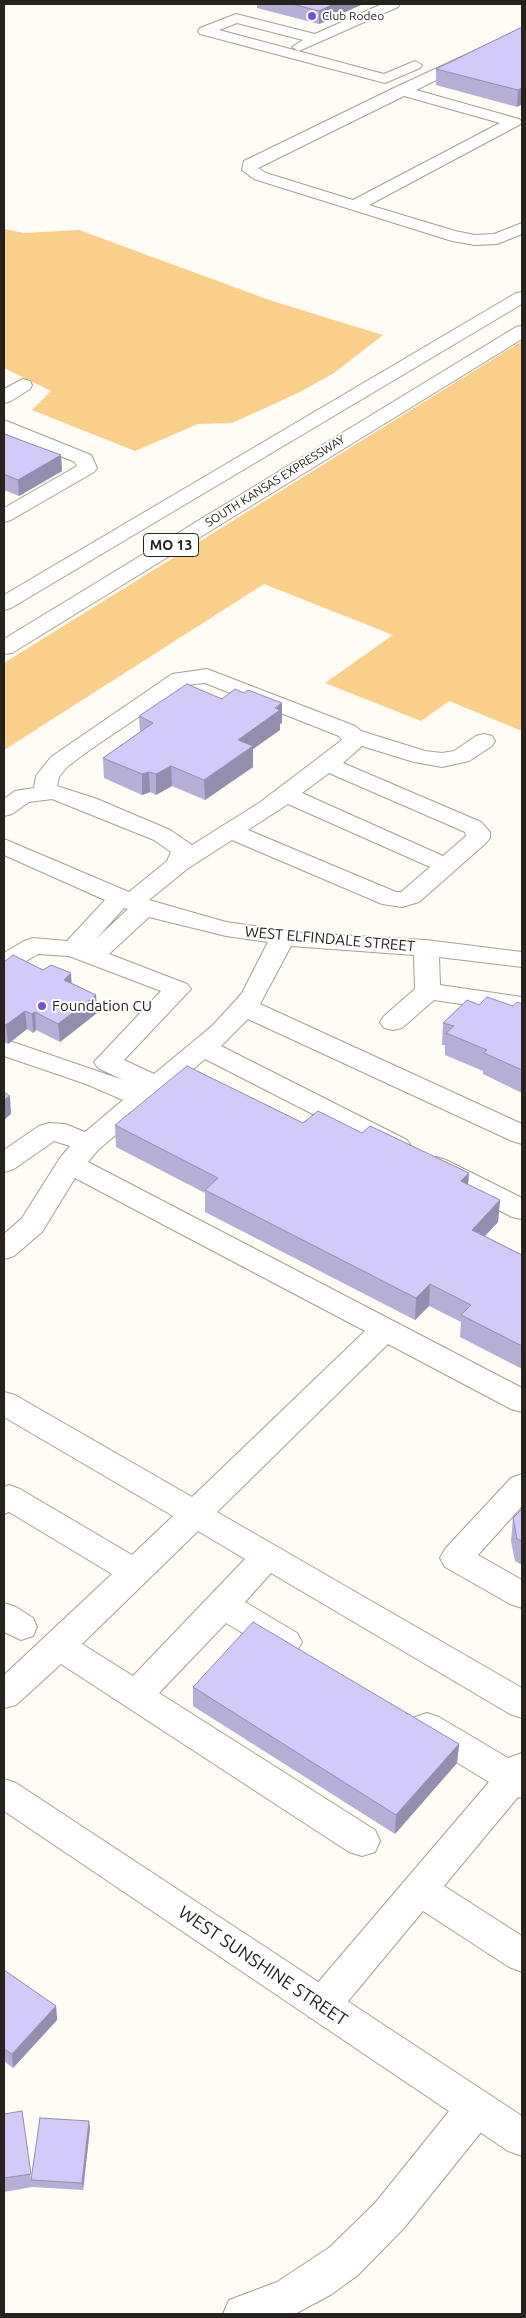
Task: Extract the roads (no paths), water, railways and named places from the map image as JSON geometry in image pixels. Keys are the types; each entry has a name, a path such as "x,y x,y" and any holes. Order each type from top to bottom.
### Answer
{"main road":[{"path":"286,53 393,4"},
{"path":"316,39 236,18 206,31 385,79 428,58"},
{"path":"522,33 250,164 250,170 260,176 452,236 476,240 497,239 522,228"},
{"path":"354,206 514,122 401,90"},
{"name":"MO 13","path":"4,604 522,297"},
{"name":"SOUTH KANSAS EXPRESSWAY","path":"4,648 522,331"},
{"path":"4,397 23,385"},
{"path":"4,426 84,459 87,468 4,516"},
{"path":"44,793 48,776 59,762 83,744 180,680 206,676 347,731 353,736 422,757 442,760 461,756 484,741"},
{"path":"82,953 132,902 178,864 285,794 332,760 353,742 353,736"},
{"path":"230,831 392,899 402,900 410,896 447,866 478,838 478,832 473,827 332,760"},
{"path":"4,809 23,796 54,792 89,804 162,835 184,850 178,864"},
{"path":"285,794 447,866"},
{"name":"WEST ELFINDALE STREET","path":"4,846 132,902 226,929 283,937 426,948 522,959"},
{"path":"82,953 103,917 132,902"},
{"path":"4,1249 32,1225 79,1154 221,1032 244,1007 253,996 283,937"},
{"path":"4,964 33,946 82,953 178,989 101,1070"},
{"path":"426,948 428,991"},
{"path":"428,991 522,1005"},
{"path":"394,1022 428,991"},
{"path":"244,1007 522,1135"},
{"path":"4,1047 101,1070 149,1092"},
{"path":"203,1047 522,1210"},
{"path":"4,1163 49,1132 65,1133 79,1154 385,1329 522,1400"},
{"path":"4,1695 59,1646 385,1329"},
{"path":"4,1403 266,1557 522,1704"},
{"path":"522,1486 456,1558 522,1595"},
{"path":"4,1502 9,1497 136,1572"},
{"path":"136,1696 266,1557"},
{"path":"222,1605 308,1656"},
{"path":"59,1646 362,1841"},
{"path":"322,2004 418,1889 519,1776 402,1712"},
{"name":"WEST SUNSHINE STREET","path":"4,1793 522,2138"},
{"path":"418,1889 522,1956"},
{"path":"243,2314 289,2296 318,2280 344,2261 390,2216 476,2108"}],"place":[{"name":"Club Rodeo","path":"312,16"},
{"name":"Foundation CU","path":"42,1006"}]}
